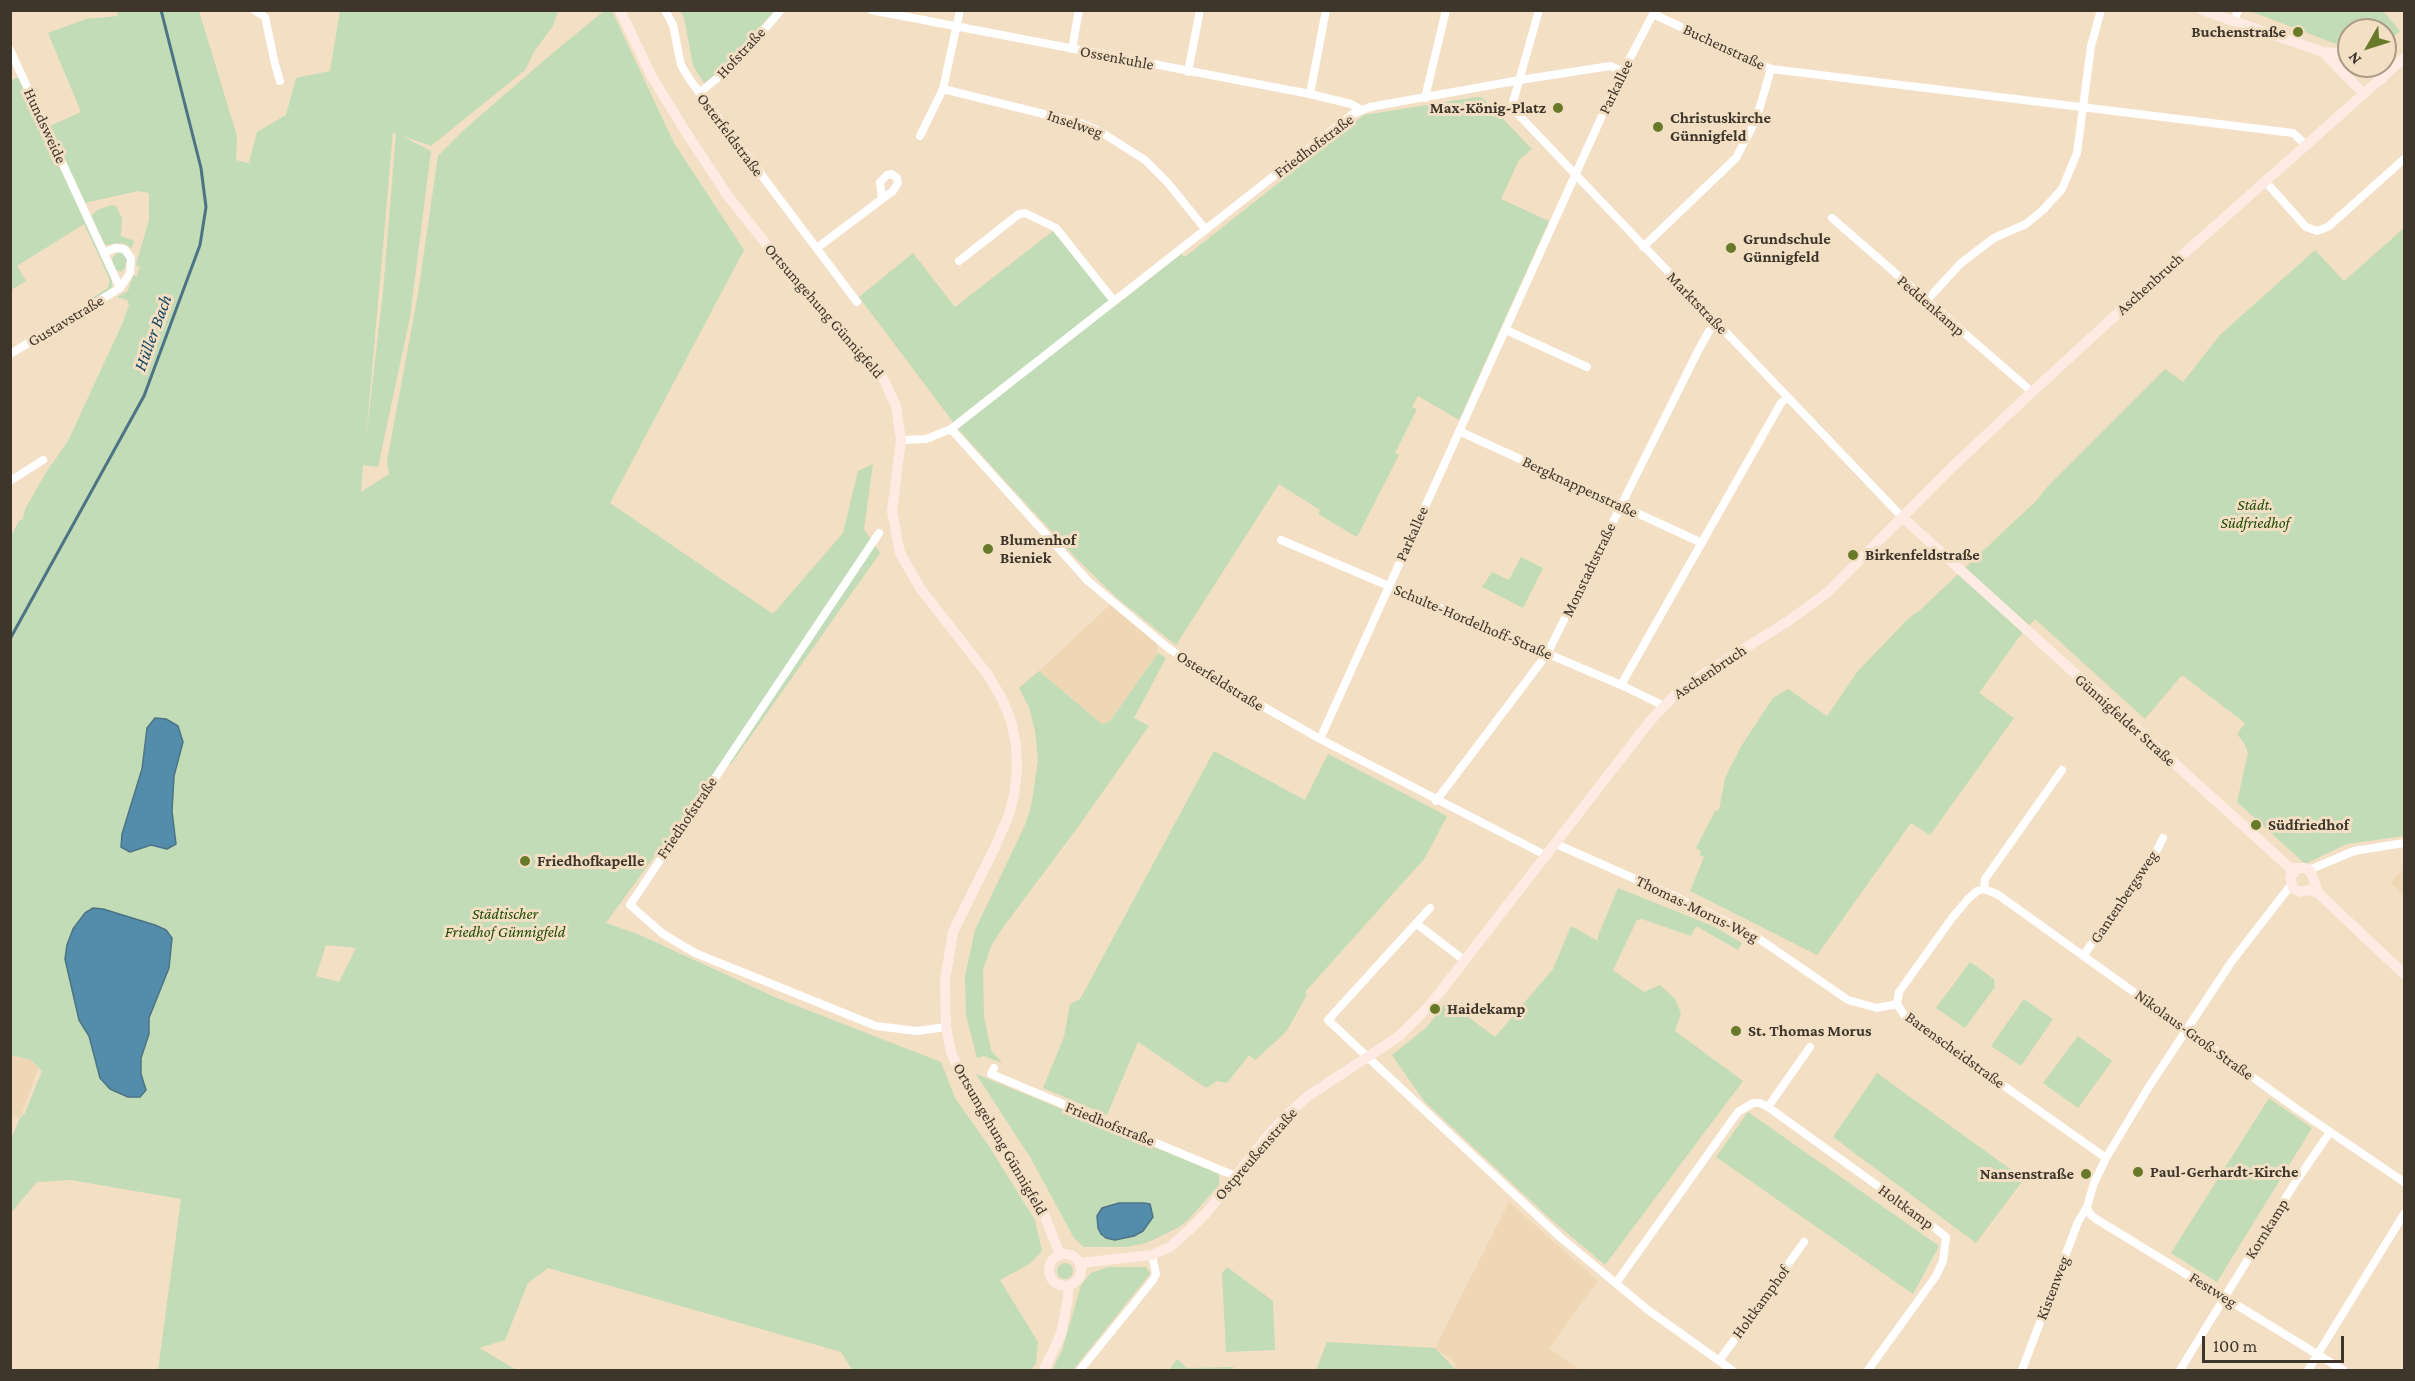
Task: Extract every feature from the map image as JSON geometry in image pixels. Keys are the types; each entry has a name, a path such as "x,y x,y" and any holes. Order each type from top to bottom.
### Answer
{"street":[{"path":"254,10 265,17 280,81"},
{"name":"Ortsumgehung Günnigfeld","path":"620,10 657,85 728,196 789,273 884,380 896,406 902,440 892,511 900,553 920,588 988,675 1011,721 1016,745 1017,770 1009,815 965,905 948,951 945,981 946,1027 951,1052 964,1082 1044,1214 1060,1255"},
{"name":"Osterfeldstraße","path":"665,10 670,15 673,25 681,65 699,93 857,302"},
{"name":"Hofstraße","path":"699,93 736,63 781,10"},
{"name":"Ossenkuhle","path":"871,10 1310,94 1351,104 1362,110"},
{"path":"920,136 944,89 960,10"},
{"path":"1072,49 1079,10"},
{"path":"1188,72 1200,10"},
{"path":"1310,94 1326,10"},
{"path":"1425,98 1446,10"},
{"path":"1520,80 1539,10"},
{"path":"1926,301 1962,263 1994,238 2026,224 2043,210 2062,189 2077,153 2091,46 2101,10"},
{"path":"2202,10 2236,16 2323,52 2337,53"},
{"name":"Buchenstraße","path":"1654,12 1771,69 2293,133 2306,145"},
{"name":"Parkallee","path":"1320,739 1623,71 1654,12"},
{"name":"Hundsweide","path":"10,50 80,202"},
{"path":"2323,52 2364,94"},
{"name":"Aschenbruch","path":"1547,856 1650,721 1682,689 1815,603 2032,392 2404,58"},
{"name":"Friedhofstraße","path":"902,440 926,439 951,429 1353,114 1370,107 1520,80 1610,66 1623,71"},
{"path":"1643,247 1736,158 1756,120 1771,69"},
{"name":"Marktstraße","path":"1520,80 1513,102 1515,111 1902,517"},
{"name":"Inselweg","path":"944,89 1080,123 1101,132 1145,160 1167,182 1206,230"},
{"path":"2265,181 2306,227 2317,231 2328,227 2404,159"},
{"path":"817,248 882,199"},
{"name":"Gustavstraße","path":"80,202 120,288"},
{"path":"959,261 1019,214 1025,213 1056,228 1114,301"},
{"name":"Peddenkamp","path":"1832,218 2032,392"},
{"name":"Gustavstraße","path":"10,354 120,288 130,273 131,258 124,249 115,248 104,253"},
{"name":"Monstadtstraße","path":"1436,801 1547,654 1698,351 1709,331 1717,323"},
{"path":"1506,330 1587,367"},
{"path":"1621,685 1781,403 1788,397"},
{"name":"Osterfeldstraße","path":"951,429 1082,574 1117,607 1167,647 1206,674 1320,739 1436,801 1547,856"},
{"name":"Bergknappenstraße","path":"1459,431 1702,543"},
{"path":"10,481 43,460"},
{"name":"Günnigfelder Straße","path":"1902,517 2293,870"},
{"name":"Friedhofstraße","path":"879,533 630,905 663,934 695,952 876,1026 916,1031 946,1027"},
{"name":"Schulte-Hordelhoff-Straße","path":"1281,540 1621,685 1664,706"},
{"name":"Barenscheidstraße","path":"2062,770 1985,879 1984,888 1968,899 1952,918 1899,992 1897,1004 1905,1016 2106,1158"},
{"name":"Gantenbergsweg","path":"2084,956 2155,854 2163,838"},
{"path":"2087,1207 2094,1183 2106,1158 2187,1030 2232,962 2291,890 2313,880 2334,858 2354,851 2404,843"},
{"name":"Thomas-Morus-Weg","path":"1556,844 1676,897 1755,936 1848,1000 1877,1008 1897,1004"},
{"name":"Ostpreußenstraße","path":"1080,1263 1152,1255 1170,1247 1188,1232 1270,1133 1296,1106 1411,1027 1547,856"},
{"path":"2291,890 2293,870 2313,880 2404,974"},
{"name":"Nikolaus-Groß-Straße","path":"1984,888 1997,894 2330,1132 2404,1182"},
{"path":"1430,908 1328,1020 1560,1237 1656,1316 1732,1371"},
{"path":"1417,924 1465,961"},
{"path":"1616,1283 1738,1112 1753,1103 1760,1103 1767,1107 1810,1047"},
{"name":"Friedhofstraße","path":"994,1068 991,1074 1235,1176"},
{"name":"Holtkamp","path":"1767,1107 1929,1223 1946,1238 1947,1246 1936,1276 1868,1371"},
{"name":"Kornkamp","path":"2180,1371 2293,1186 2330,1132"},
{"name":"Festweg","path":"2087,1207 2089,1213 2096,1219 2343,1371"},
{"name":"Kistenweg","path":"2022,1371 2078,1222 2087,1207"},
{"path":"2308,1371 2404,1214"},
{"name":"Holtkamphof","path":"1719,1361 1803,1242"},
{"path":"1060,1255 1069,1255 1080,1263 1080,1278 1068,1286 1063,1287 1054,1282 1049,1273 1051,1262 1060,1255"},
{"path":"1080,1371 1153,1280 1156,1274 1152,1255"},
{"path":"1044,1371 1061,1334 1068,1286"}],"shaded area":[{"path":"1111,604 1157,641 1158,653 1110,721 1102,724 1039,671"},
{"path":"2404,868 2404,895 2391,883"},
{"path":"11,1055 31,1060 36,1063 38,1069 20,1118 11,1116"},
{"path":"1509,1202 1598,1281 1549,1348 1580,1370 1454,1370 1456,1363 1435,1348"}],"green space":[{"name":"Städtischer Friedhof Günnigfeld","path":"117,11 199,11 237,136 236,160 252,164 249,162 257,132 286,115 296,78 330,71 340,11 558,11 553,26 535,50 525,70 431,146 402,136 431,151 410,317 378,467 363,465 361,492 389,474 387,461 418,294 438,156 466,128 555,51 604,11 612,11 674,143 744,250 610,503 773,614 843,533 858,471 873,464 864,529 880,553 731,764 724,761 606,923 640,935 779,999 941,1062 955,1098 987,1143 1035,1220 1042,1251 1031,1263 1000,1280 1038,1342 1036,1363 1031,1370 852,1370 841,1352 548,1268 528,1283 505,1340 479,1348 517,1370 158,1370 181,1199 71,1180 37,1182 11,1213 11,1139 20,1118 25,1113 42,1071 31,1060 11,1055 11,536 19,521 23,519 25,509 47,471 68,441 123,322 129,305 127,300 117,297 128,291 133,275 137,276 140,267 136,265 149,220 149,193 138,191 85,203 50,126 81,112 48,33 86,19 118,16","holes":["393,132 396,134 383,292 366,439","147,728 183,742 174,776 172,811 175,832 167,849 151,845 130,852 122,834 142,769","93,908 139,921 156,998 149,1018 149,1034 141,1058 141,1074 144,1082 92,1047 89,1036 79,1020 65,959","326,945 356,948 339,982 316,976"]},
{"path":"680,11 774,11 717,74 704,83 693,66 684,17"},
{"path":"2250,11 2383,11 2389,18 2337,18 2337,44"},
{"path":"19,77 112,278 112,287 89,303 87,301 108,288 110,280 84,224 17,266 26,281 11,290 10,81"},
{"path":"1477,97 1483,98 1532,149 1519,160 1501,199 1549,221 1459,420 1418,396 1412,407 1417,409 1395,453 1399,455 1357,537 1318,514 1320,510 1279,484 1176,645 1117,598 1077,559 1017,494 959,430 859,297 913,253 955,307 1053,231 1114,307 1181,254 1185,257 1364,115"},
{"path":"112,205 116,206 122,218 121,236 134,241 132,248 122,243 105,245 91,216 97,210"},
{"name":"Städt. Südfriedhof","path":"2404,228 2404,836 2347,844 2305,864 2237,802 2248,753 2237,734 2245,723 2182,675 2145,719 2035,619 1979,693 2014,718 1930,835 1911,823 1817,955 1690,891 1704,857 1696,848 1715,811 1719,810 1725,778 1742,745 1773,698 1788,689 1827,716 1858,671 1908,619 2036,501 2048,486 2165,369 2183,382 2220,335 2315,250 2344,281"},
{"path":"119,252 127,259 125,268 121,272 116,270 112,261"},
{"path":"1521,557 1543,568 1523,608 1482,587 1492,572 1509,580"},
{"path":"1158,653 1166,658 1134,718 1149,726 991,946 983,970 984,1017 991,1050 1002,1063 984,1056 977,1058 966,1015 965,976 975,930 1025,825 1031,807 1038,760 1035,731 1029,707 1019,688 1039,671 1102,724 1110,721"},
{"path":"1214,751 1305,800 1328,754 1447,816 1425,858 1305,992 1307,995 1286,1032 1255,1060 1249,1055 1227,1083 1217,1081 1206,1088 1138,1042 1107,1115 1043,1088 1064,1037 1070,1004 1080,999"},
{"path":"1618,888 1713,926 1742,943 1738,950 1696,926 1691,936 1642,919 1637,920 1613,970 1644,992 1660,985 1675,999 1681,1013 1675,1031 1743,1081 1605,1265 1547,1216 1424,1101 1392,1055 1427,1027 1447,1001 1495,1037 1553,969 1571,926 1598,941"},
{"path":"1970,962 1994,979 1995,987 1965,1028 1936,1008"},
{"path":"2024,999 2053,1019 2021,1066 1991,1046"},
{"path":"2078,1036 2112,1061 2078,1108 2043,1083"},
{"path":"1877,1073 2024,1179 1976,1243 1833,1137"},
{"path":"976,1074 1215,1172 1219,1175 1219,1185 1179,1227 1146,1243 1127,1247 1084,1247 1074,1238 1030,1157"},
{"path":"2269,1098 2312,1128 2217,1282 2171,1253"},
{"path":"1748,1112 1939,1246 1913,1294 1716,1157"},
{"path":"1062,1263 1068,1263 1073,1271 1071,1277 1062,1279 1057,1274 1057,1268"},
{"path":"1108,1267 1146,1267 1150,1274 1073,1370 1052,1370 1062,1351 1081,1285 1091,1273"},
{"path":"1227,1267 1273,1301 1275,1350 1226,1352 1222,1273"},
{"path":"1327,1342 1435,1348 1455,1369 1316,1370"},
{"path":"1177,1359 1187,1368 1234,1367 1232,1370 1169,1370"}],"water":[{"path":"155,718 166,719 178,726 183,742 174,776 172,811 176,844 167,849 151,845 130,852 121,847 122,834 142,769 147,728"},
{"path":"93,908 155,925 166,930 172,938 169,968 149,1018 149,1034 141,1058 141,1074 146,1090 140,1097 128,1097 110,1089 100,1078 89,1036 79,1020 65,959 73,929 85,913"},
{"path":"1119,1203 1150,1204 1153,1217 1143,1231 1134,1236 1115,1240 1101,1234 1097,1216 1102,1208"}],"waterway":[{"name":"Hüller Bach","path":"10,639 144,396 200,245 206,207 201,168 161,10"}],"place":[{"name":"Buchenstraße","path":"2298,32"},
{"name":"Max-König-Platz","path":"1558,108"},
{"name":"Christuskirche Günnigfeld","path":"1658,127"},
{"name":"Grundschule Günnigfeld","path":"1731,248"},
{"name":"Blumenhof Bieniek","path":"988,549"},
{"name":"Birkenfeldstraße","path":"1853,555"},
{"name":"Südfriedhof","path":"2256,825"},
{"name":"Friedhofkapelle","path":"525,861"},
{"name":"Haidekamp","path":"1435,1009"},
{"name":"St. Thomas Morus","path":"1736,1031"},
{"name":"Paul-Gerhardt-Kirche","path":"2138,1172"},
{"name":"Nansenstraße","path":"2086,1174"}]}
